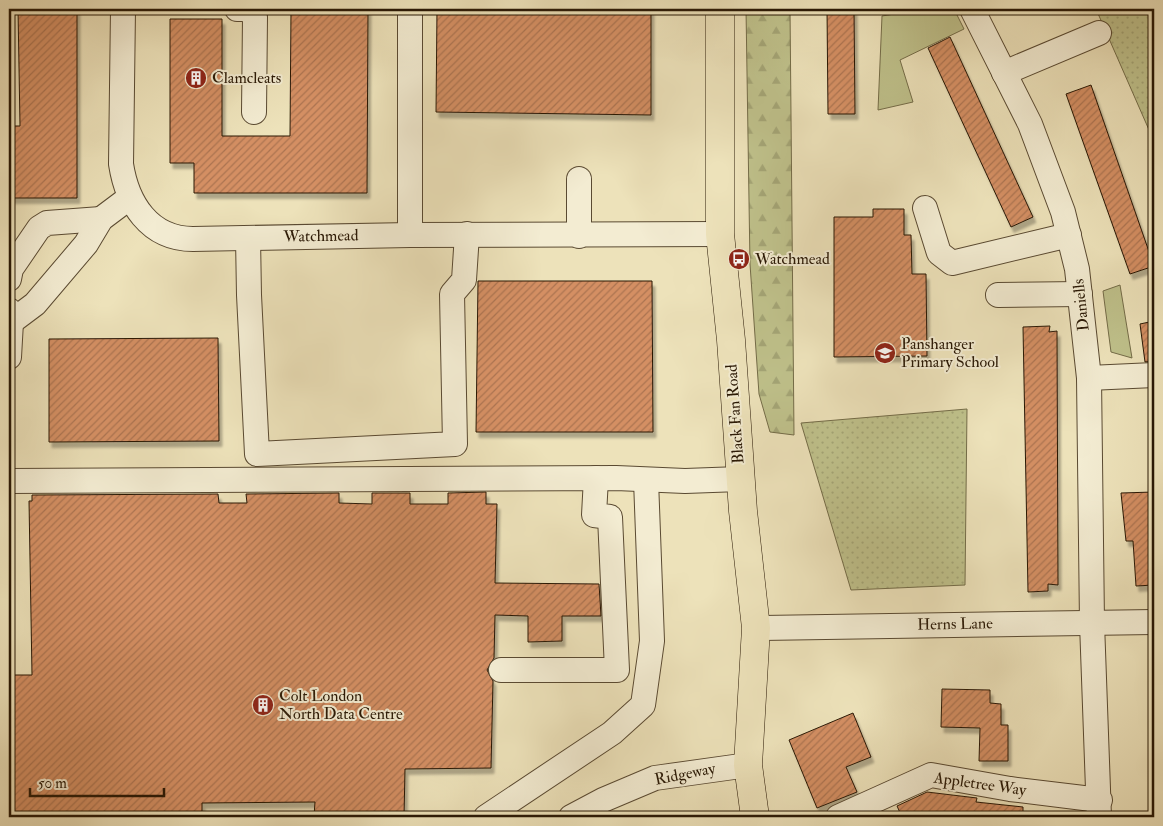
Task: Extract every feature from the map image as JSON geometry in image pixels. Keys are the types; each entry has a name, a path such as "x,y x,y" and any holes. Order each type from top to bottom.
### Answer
{"main road":[{"name":"Black Fan Road","path":"720,9 720,234 731,340 740,479 756,628 748,765 755,817"}],"street":[{"name":"Watchmead","path":"123,9 121,164 129,198 151,224 168,235 180,239 410,234 579,236 720,234"},
{"path":"237,9 248,9 255,17 254,112"},
{"path":"410,9 410,234"},
{"name":"Daniells","path":"972,9 1030,124 1063,212 1077,270 1089,378 1092,624"},
{"path":"1004,73 1100,33"},
{"path":"579,236 580,179"},
{"path":"9,357 10,316 35,304 86,244 101,219 129,198"},
{"path":"925,208 939,253 952,264 1069,235"},
{"path":"9,279 11,269 39,228 48,223 101,219"},
{"path":"248,238 248,295 257,454 455,444 452,294 464,280 467,234"},
{"path":"998,296 1080,294"},
{"path":"1089,378 1154,375"},
{"path":"9,481 596,478 685,481 740,479"},
{"path":"501,670 616,670 610,517 594,515 596,478"},
{"path":"486,817 612,733 643,705 652,641 646,480"},
{"name":"Herns Lane","path":"756,628 1154,622"},
{"name":"Appletree Way","path":"838,817 931,774 1099,809 1092,624"},
{"name":"Ridgeway","path":"571,817 603,800 655,778 748,765"}],"green space":[{"path":"746,9 790,9 794,435 770,432 759,394 750,264"},
{"path":"925,9 954,9 964,29 900,60 913,102 878,110 882,16"},
{"path":"1096,9 1154,9 1154,143 1153,139"},
{"path":"1120,285 1132,358 1111,352 1103,291"},
{"path":"967,409 965,585 851,590 801,423"}],"building":[{"path":"18,9 77,9 77,198 9,198 9,126 20,126"},
{"path":"291,9 368,9 367,193 194,193 194,163 170,163 170,19 222,19 222,136 290,136"},
{"path":"437,9 651,9 651,115 436,112"},
{"path":"827,9 854,9 855,114 828,114"},
{"path":"950,37 1033,217 1011,227 928,48"},
{"path":"1091,85 1154,266 1130,274 1066,94"},
{"path":"873,209 904,209 904,235 911,235 912,274 926,274 927,356 834,357 834,217 873,217"},
{"path":"478,281 652,281 653,432 476,432"},
{"path":"1154,321 1154,361 1145,362 1140,324"},
{"path":"1050,326 1049,332 1057,331 1058,585 1048,584 1048,591 1028,592 1023,327"},
{"path":"218,338 219,441 49,442 49,339"},
{"name":"Colt London North Data Centre","path":"486,492 486,504 497,504 495,583 599,584 601,616 562,616 562,641 528,642 528,616 495,615 494,658 487,670 493,681 491,768 405,769 404,817 314,816 315,802 202,803 202,816 9,817 9,675 32,675 29,501 32,501 32,495 218,494 219,503 247,503 246,494 339,493 339,503 372,504 372,493 410,493 410,504 448,504 448,493"},
{"path":"1154,492 1154,585 1136,586 1133,541 1126,541 1121,493"},
{"path":"942,689 990,690 990,703 1001,704 1001,725 1008,725 1008,761 979,761 980,728 941,727"},
{"path":"853,713 871,757 846,767 857,792 817,808 789,740"},
{"path":"927,792 977,798 976,802 1023,807 1023,817 902,817 897,806"}],"place":[{"name":"Clamcleats","path":"196,78"},
{"name":"Watchmead","path":"739,259"},
{"name":"Panshanger Primary School","path":"885,353"},
{"name":"Colt London North Data Centre","path":"263,705"}]}
